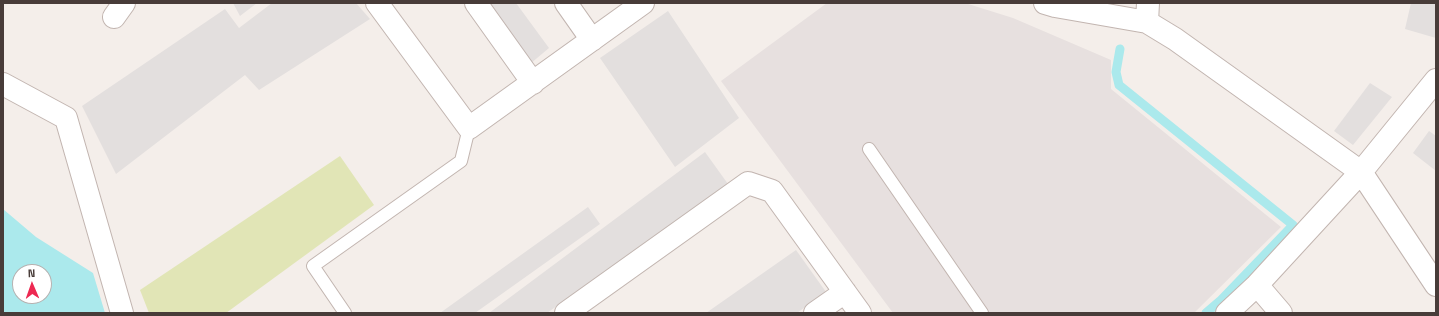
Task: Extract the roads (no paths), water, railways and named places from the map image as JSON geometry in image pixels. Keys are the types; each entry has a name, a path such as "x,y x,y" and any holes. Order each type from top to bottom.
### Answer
{"street":[{"path":"377,3 469,128 643,3"},
{"path":"476,3 533,83"},
{"path":"566,3 592,40"},
{"path":"1052,4 1148,12 1175,39 1361,172 1436,285"},
{"path":"1227,313 1257,285 1361,172 1436,80"},
{"path":"3,84 66,118 122,313"},
{"path":"566,313 748,183 772,191 860,313"},
{"path":"1257,285 1281,313"},
{"path":"815,313 845,292"}],"lane":[{"path":"345,313 313,266 461,161 469,128"},
{"path":"869,149 982,313"}],"water":[{"path":"3,209 36,237 93,273 105,313 3,313"}],"waterway":[{"path":"1120,49 1116,72 1119,85 1293,225 1220,301 1206,313"}]}
